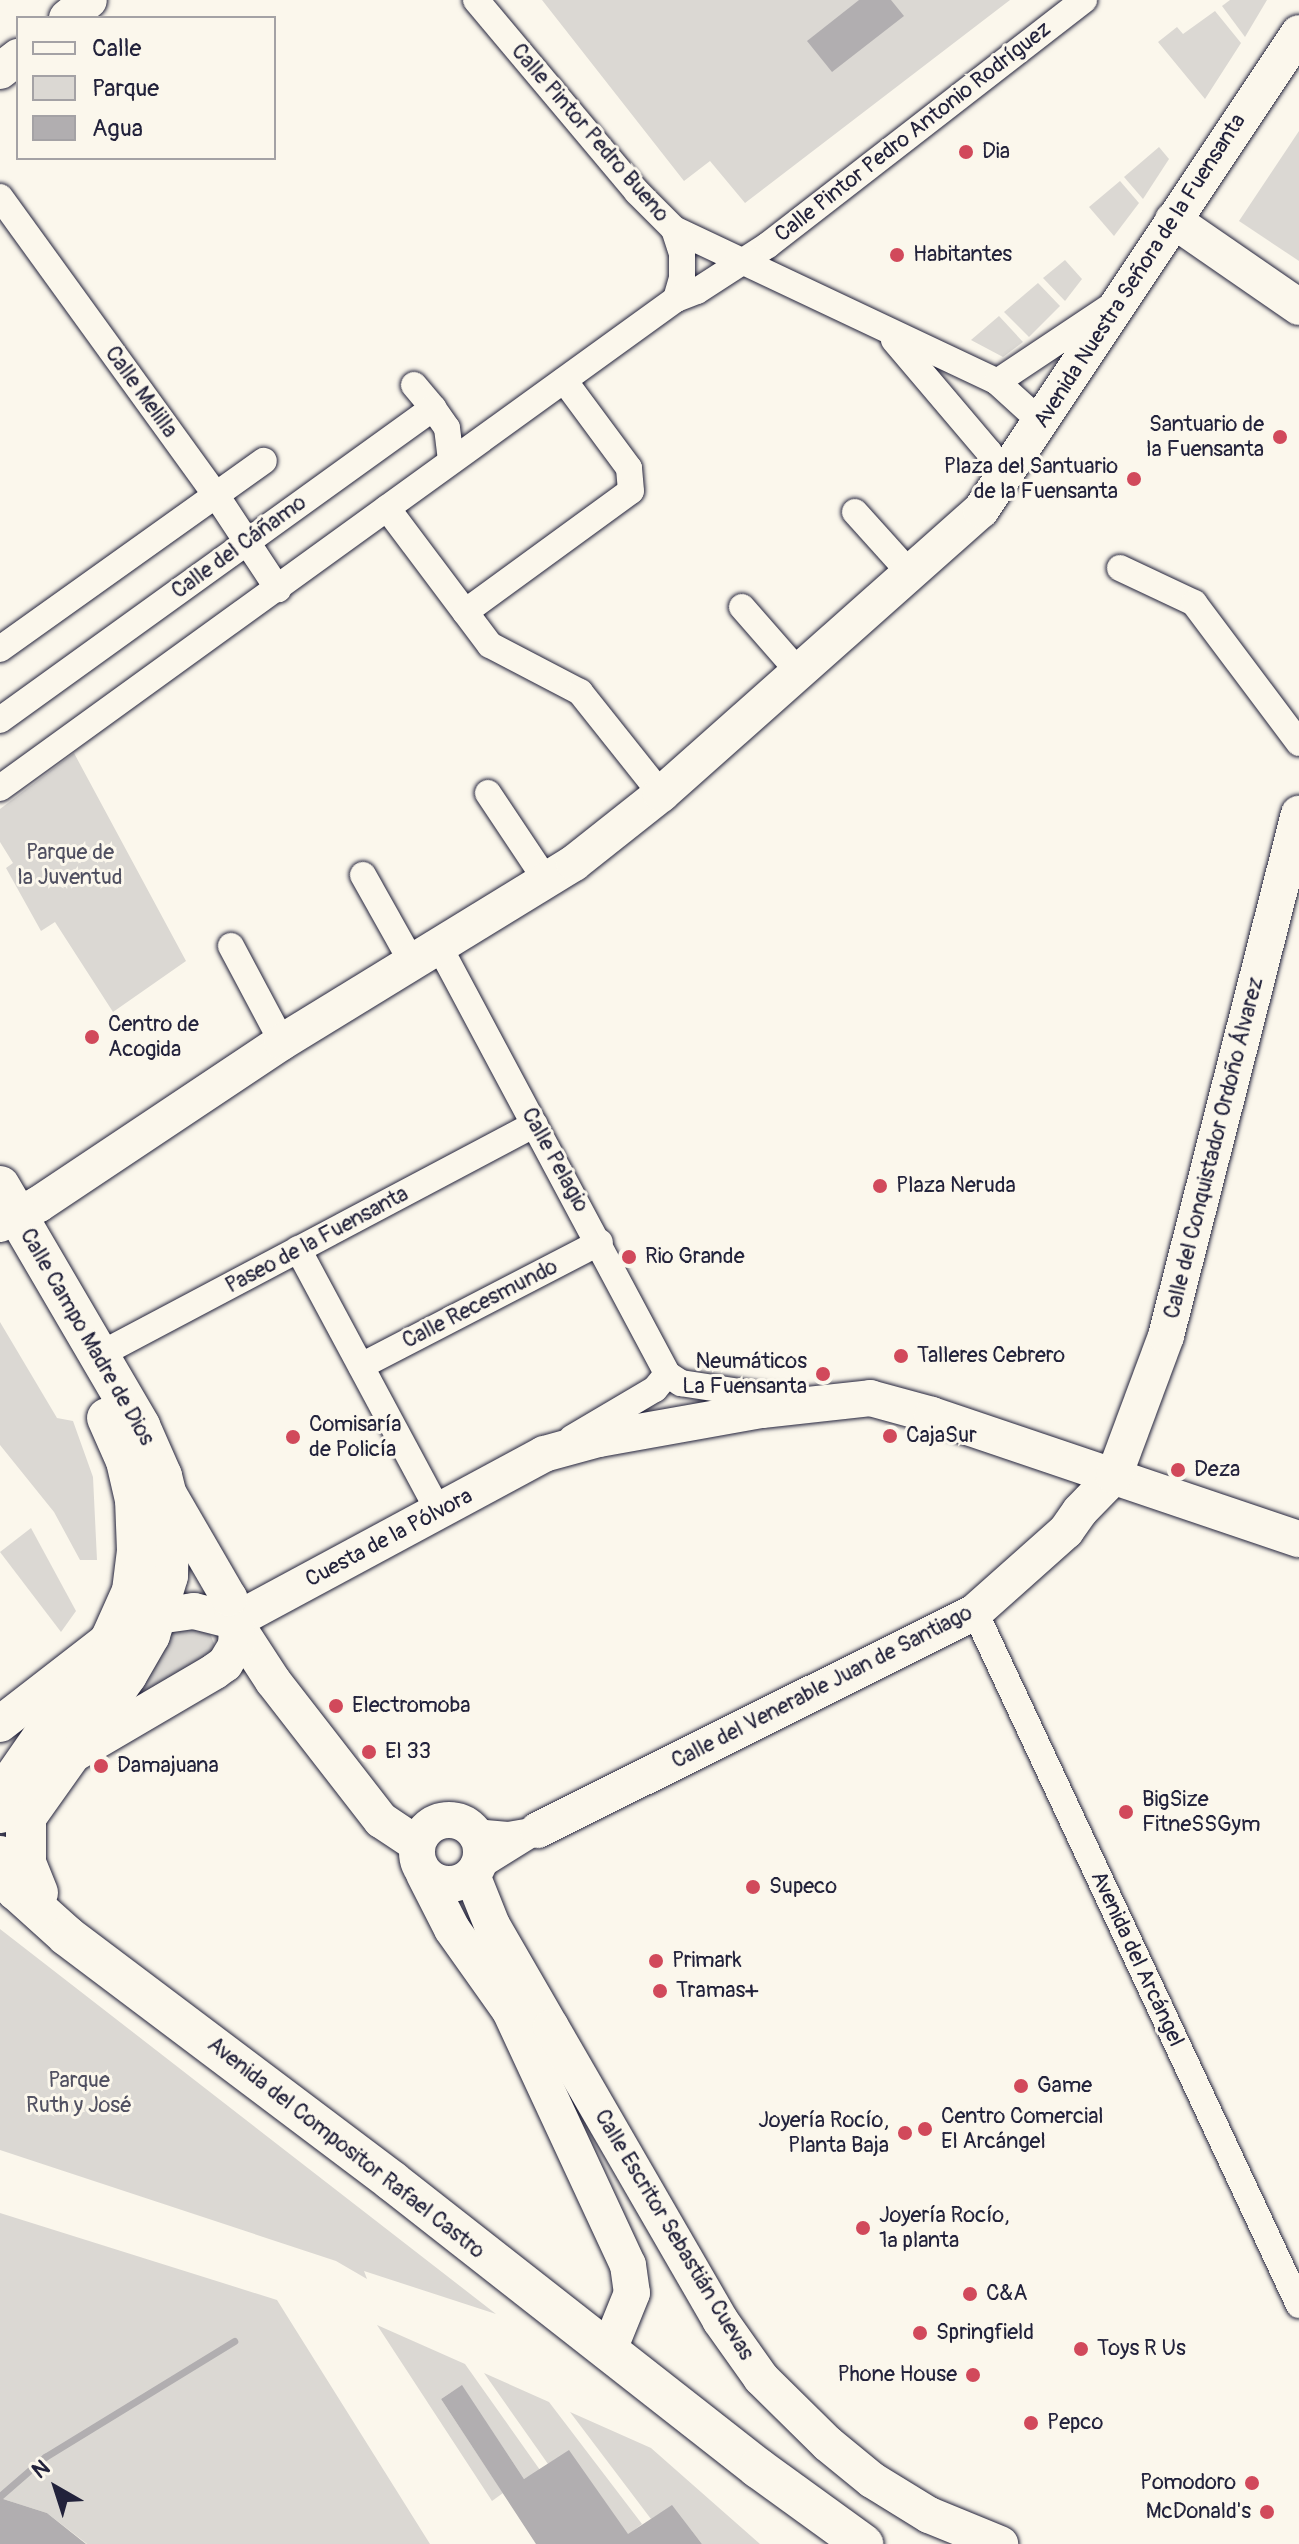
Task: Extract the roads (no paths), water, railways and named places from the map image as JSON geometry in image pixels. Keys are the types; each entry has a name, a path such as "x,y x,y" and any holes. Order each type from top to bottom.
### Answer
{"main road":[{"name":"Calle Campo Madre de Dios","path":"4,1217 99,1355 140,1426 167,1491 170,1557 158,1616 127,1675 66,1759 11,1812"},
{"name":"Calle Campo Madre de Dios","path":"4,1217 103,1411 126,1461 135,1500 137,1562 127,1606 111,1638 17,1772 11,1812 24,1833 26,1863 36,1889 67,1936"},
{"path":"0,1856 16,1890 67,1936"},
{"name":"Avenida del Compositor Rafael Castro","path":"67,1936 392,2181 615,2358 863,2544"},
{"name":"Avenida del Compositor Rafael Castro","path":"615,2358 817,2544"}],"street":[{"path":"69,16 89,0"},
{"name":"Calle Pintor Pedro Bueno","path":"476,0 637,192 674,229 889,334 997,382 1041,422"},
{"name":"Calle Pintor Pedro Antonio Rodríguez","path":"741,263 1084,0"},
{"name":"Avenida Nuestra Señora de la Fuensanta","path":"4,1217 574,863 661,794 981,510 1299,33"},
{"path":"0,71 16,59"},
{"name":"Calle Melilla","path":"0,197 216,495 278,589"},
{"path":"1173,220 1299,307"},
{"path":"674,229 682,254 682,278 676,299"},
{"path":"0,788 676,299 697,291 741,263"},
{"path":"997,382 1121,299"},
{"name":"Calle Pintor Pedro Bueno","path":"889,334 989,452 1002,482"},
{"path":"465,612 631,491 629,468 564,380"},
{"path":"414,385 447,428 451,461"},
{"name":"Calle del Cáñamo","path":"0,720 433,408"},
{"path":"0,649 264,461"},
{"path":"387,508 490,645 580,692 661,794"},
{"path":"855,512 909,572"},
{"path":"1120,568 1194,603 1299,743"},
{"path":"742,607 799,672"},
{"path":"488,793 546,880"},
{"name":"Calle del Conquistador Ordoño Álvarez","path":"1114,1476 1166,1336 1299,814"},
{"path":"363,875 426,956"},
{"path":"231,946 271,1049"},
{"name":"Calle Pelagio","path":"426,956 535,1124 667,1374"},
{"name":"Paseo de la Fuensanta","path":"99,1355 535,1124"},
{"name":"Calle Recesmundo","path":"361,1366 600,1242"},
{"path":"298,1249 439,1512"},
{"name":"Cuesta de la Pólvora","path":"234,1621 544,1454 655,1389 667,1374 681,1383 815,1404"},
{"name":"Cuesta de la Pólvora","path":"544,1454 614,1437 870,1398 1299,1539"},
{"name":"Calle del Venerable Juan de Santiago","path":"474,1872 538,1830 975,1612 1066,1531 1080,1511 1114,1476"},
{"name":"Calle Campo Madre de Dios","path":"167,1491 227,1595 234,1621"},
{"path":"0,1724 111,1638 158,1616 204,1611 234,1621 236,1646 225,1664 66,1759"},
{"name":"Avenida del Arcángel","path":"975,1612 1299,2305"},
{"name":"Calle Escritor Sebastián Cuevas","path":"234,1621 273,1681 381,1820 421,1859 452,1929 510,2011 628,2265 632,2293 615,2358"},
{"path":"457,1821 474,1832 481,1851 474,1872 463,1882 442,1885 421,1859 421,1835 437,1822 457,1821"},
{"name":"Calle del Venerable Juan de Santiago","path":"474,1832 508,1835 538,1830"},
{"name":"Calle Escritor Sebastián Cuevas","path":"474,1872 499,1938 720,2320 761,2378 828,2444 872,2480 929,2515 1000,2544"},
{"path":"0,1892 67,1936"}],"water":[{"path":"859,0 891,0 904,16 832,72 807,41"},
{"path":"462,2385 524,2479 569,2450 628,2534 672,2505 702,2544 536,2544 441,2399"},
{"path":"0,2498 47,2513 86,2544 0,2544"}],"waterway":[{"path":"0,2496 45,2457 234,2341"}],"place":[{"name":"Dia","path":"966,152"},
{"name":"Habitantes","path":"897,255"},
{"name":"Santuario de la Fuensanta","path":"1280,437"},
{"name":"Plaza del Santuario de la Fuensanta","path":"1134,479"},
{"name":"Centro de Acogida","path":"92,1037"},
{"name":"Plaza Neruda","path":"880,1186"},
{"name":"Rio Grande","path":"629,1257"},
{"name":"Talleres Cebrero","path":"901,1356"},
{"name":"Neumáticos La Fuensanta","path":"823,1374"},
{"name":"CajaSur","path":"890,1436"},
{"name":"Comisaría de Policía","path":"293,1437"},
{"name":"Deza","path":"1178,1470"},
{"name":"Electromoba","path":"336,1706"},
{"name":"El 33","path":"369,1752"},
{"name":"Damajuana","path":"101,1766"},
{"name":"BigSize FitneSSGym","path":"1126,1812"},
{"name":"Supeco","path":"753,1887"},
{"name":"Primark","path":"656,1961"},
{"name":"Tramas+","path":"660,1991"},
{"name":"Game","path":"1021,2086"},
{"name":"Centro Comercial El Arcángel","path":"925,2129"},
{"name":"Joyería Rocío, Planta Baja","path":"905,2133"},
{"name":"Joyería Rocío, 1ª planta","path":"863,2228"},
{"name":"C&A","path":"970,2294"},
{"name":"Springfield","path":"920,2333"},
{"name":"Toys R Us","path":"1081,2349"},
{"name":"Phone House","path":"973,2375"},
{"name":"Pepco","path":"1031,2423"},
{"name":"Pomodoro","path":"1252,2483"},
{"name":"McDonald's","path":"1267,2512"}],"park label":[{"name":"Parque de la Juventud","path":"70,864"},
{"name":"Parque Ruth y José","path":"79,2092"}]}
